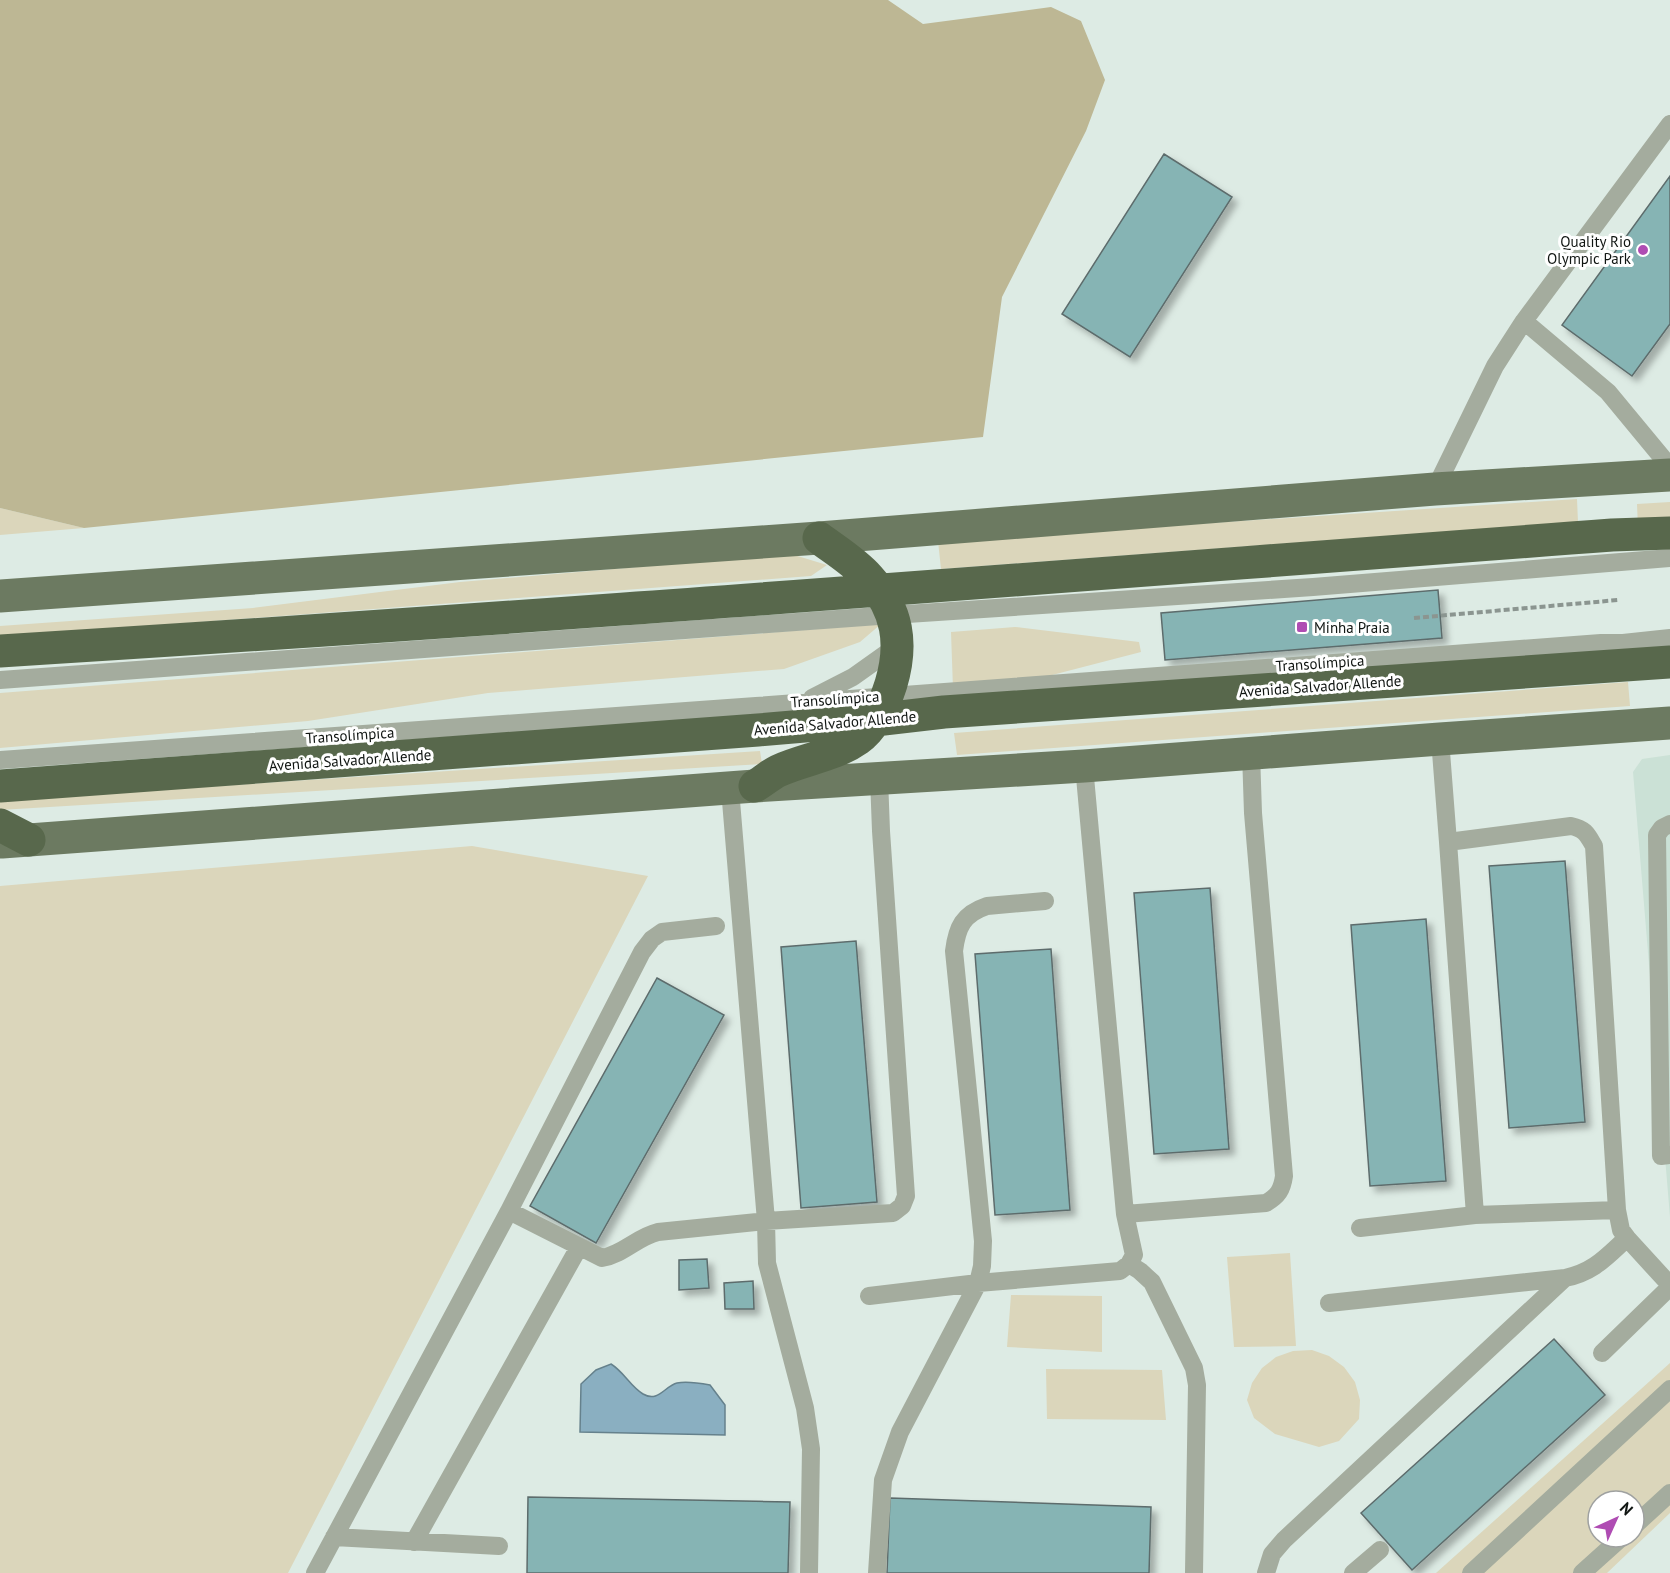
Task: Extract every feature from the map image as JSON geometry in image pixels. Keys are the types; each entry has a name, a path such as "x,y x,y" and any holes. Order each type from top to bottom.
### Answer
{"highway":[{"path":"0,651 297,633 890,617 1612,535 1670,533"},
{"path":"742,788 777,772 836,752 860,737 881,708 897,665 890,617 868,576 819,538"},
{"name":"Avenida Salvador Allende","path":"0,786 881,708 944,712 1670,662"},
{"path":"0,825 14,841"}],"main road":[{"path":"0,596 819,538 1435,489 1670,475"},
{"path":"14,841 1670,723"}],"lane":[{"path":"1435,489 1495,366 1524,321 1670,124"},
{"path":"1524,321 1608,392 1670,467"},
{"path":"0,680 1313,587 1670,558"},
{"path":"805,701 853,677 890,617"},
{"name":"Transolímpica","path":"0,760 805,701 881,708 1431,654 1623,643 1670,638"},
{"path":"1440,739 1475,1215"},
{"path":"1125,1214 1266,1203 1276,1197 1282,1188 1284,1176 1253,813 1251,753"},
{"path":"869,1296 978,1283 1120,1271 1129,1264 1134,1255 1125,1214 1084,766"},
{"path":"509,1211 602,1258 613,1256 646,1235 658,1232 766,1221 893,1213 902,1206 906,1196 879,778"},
{"path":"742,788 767,1263 805,1408 811,1449 809,1573"},
{"path":"1670,824 1662,828 1657,835 1664,990 1661,1156 1670,1155"},
{"path":"1448,842 1570,826 1581,828 1594,846 1617,1210 1621,1230 1670,1286 1602,1353"},
{"path":"878,1573 883,1480 900,1432 978,1283 982,1266 983,1241 954,951 956,936 961,923 969,914 987,906 1045,901"},
{"path":"315,1573 509,1211 642,952 652,939 662,932 716,926"},
{"path":"1360,1228 1475,1215 1617,1210"},
{"path":"1329,1303 1581,1275 1592,1269 1627,1238"},
{"path":"414,1542 579,1247"},
{"path":"1129,1264 1152,1282 1194,1368 1197,1385 1194,1573"},
{"path":"1266,1573 1272,1554 1284,1540 1566,1278"},
{"path":"1472,1573 1670,1389"},
{"path":"1646,1515 1670,1493"},
{"path":"334,1537 499,1546"},
{"path":"1582,1573 1609,1549"},
{"path":"1353,1573 1380,1551"}],"path":[{"path":"1414,618 1618,600"}],"shaded area":[{"path":"0,0 888,0 923,24 1051,7 1081,21 1105,80 1086,131 1002,297 983,437 84,528 0,508"},
{"path":"1577,499 1578,522 941,569 938,541"},
{"path":"1670,502 1670,528 1638,529 1637,504"},
{"path":"0,508 84,528 0,535"},
{"path":"791,554 827,565 811,576 0,637 0,626 253,608 460,582"},
{"path":"881,624 860,642 784,669 488,693 308,721 0,748 0,693"},
{"path":"1015,627 1139,642 1141,652 1029,681 953,689 951,632"},
{"path":"1628,682 1630,706 957,755 954,733"},
{"path":"760,751 762,764 0,810 0,800"},
{"path":"1670,755 1670,1217 1633,772 1642,759"},
{"path":"472,846 648,876 288,1573 0,1573 0,886"},
{"path":"1290,1253 1296,1346 1234,1347 1227,1257"},
{"path":"1011,1295 1102,1296 1102,1352 1007,1347"},
{"path":"1312,1350 1329,1356 1344,1367 1355,1382 1360,1400 1359,1419 1339,1441 1319,1447 1275,1434 1254,1418 1247,1400 1252,1383 1262,1368 1276,1357 1293,1351"},
{"path":"1670,1363 1670,1513 1646,1536 1646,1489 1586,1489 1586,1549 1632,1549 1607,1573 1436,1573"},
{"path":"1046,1369 1162,1370 1166,1420 1047,1419"}],"water":[{"path":"611,1364 638,1391 648,1396 657,1395 677,1383 710,1385 725,1405 725,1435 580,1432 581,1384 596,1370"}],"building":[{"path":"1164,154 1232,197 1130,357 1062,314"},
{"name":"Quality Rio Olympic Park","path":"1670,176 1670,324 1632,376 1562,325"},
{"name":"Minha Praia","path":"1438,590 1442,638 1165,660 1161,613"},
{"path":"1565,861 1585,1122 1509,1128 1489,866"},
{"path":"1210,888 1229,1149 1154,1154 1134,893"},
{"path":"1426,919 1446,1181 1370,1186 1351,925"},
{"path":"856,941 877,1202 801,1208 781,947"},
{"path":"1051,949 1070,1210 995,1215 975,954"},
{"path":"657,978 724,1015 596,1243 530,1206"},
{"path":"707,1259 709,1288 679,1290 679,1260"},
{"path":"753,1281 754,1309 725,1309 724,1283"},
{"path":"1554,1339 1605,1395 1412,1570 1361,1513"},
{"path":"528,1497 790,1502 788,1573 527,1573"},
{"path":"890,1498 1151,1507 1149,1573 887,1573"}],"place":[{"name":"Quality Rio Olympic Park","path":"1643,250"},
{"name":"Minha Praia","path":"1302,627"}]}
